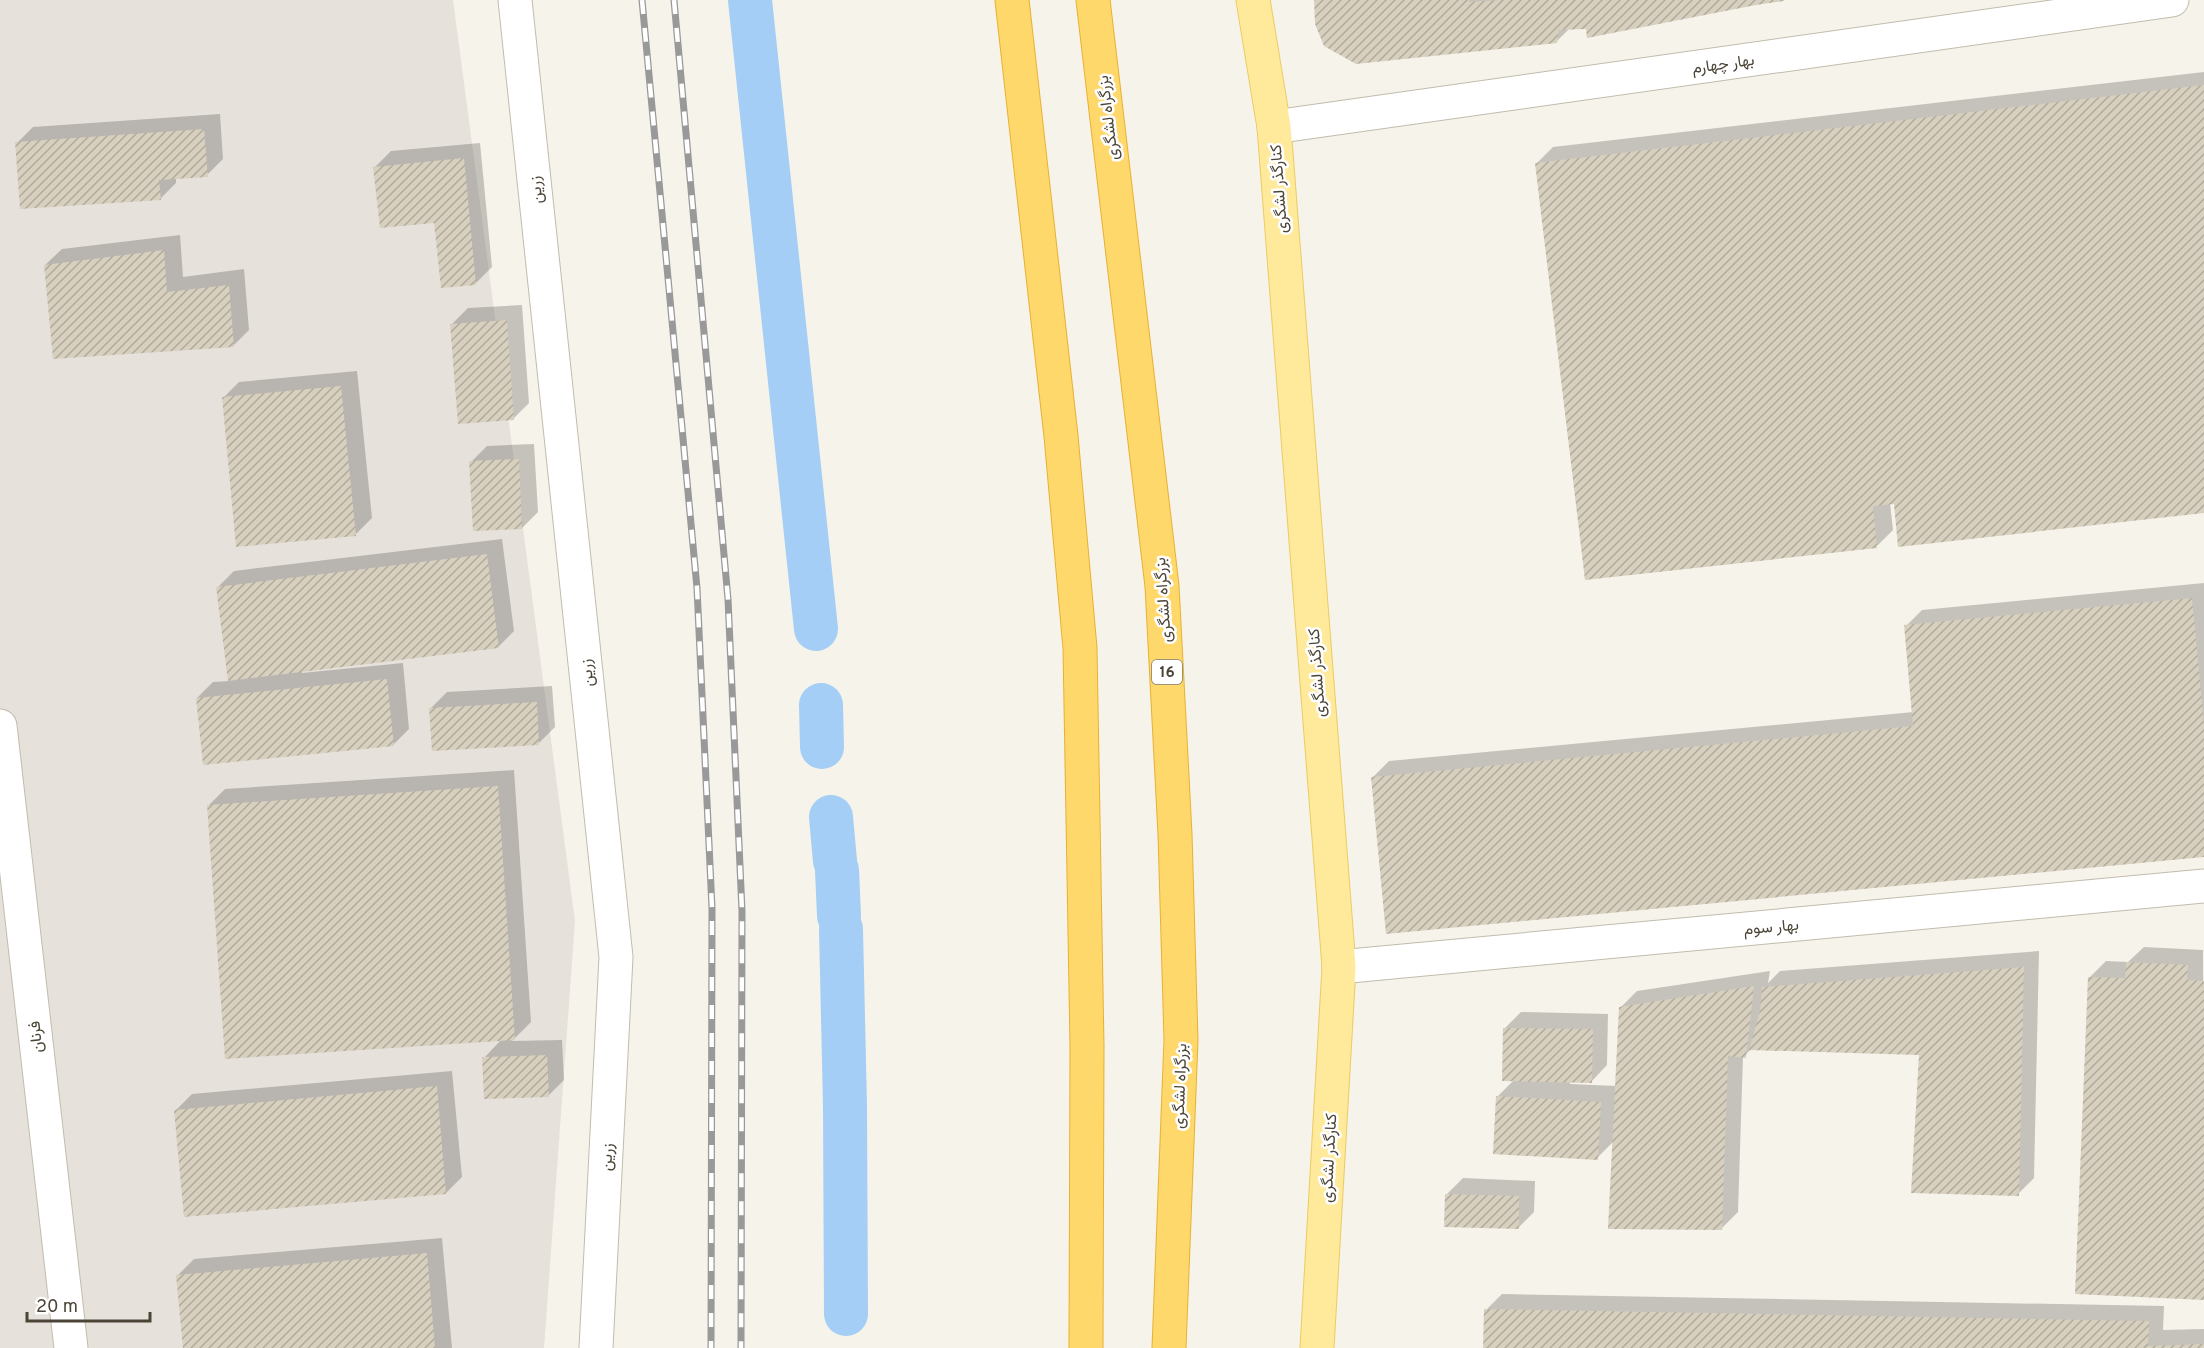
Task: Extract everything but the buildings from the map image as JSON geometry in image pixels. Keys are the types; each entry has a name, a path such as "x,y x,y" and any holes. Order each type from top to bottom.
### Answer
{"highway":[{"path":"1012,0 1061,436 1080,648 1087,1046 1086,1348"},
{"name":"بزرگراه لشگری","path":"1093,0 1162,586 1175,834 1181,1040 1169,1348"}],"main road":[{"name":"کنارگذر لشگری","path":"1253,0 1274,127 1339,967 1317,1348"}],"street":[{"name":"زرین","path":"515,0 616,957 596,1348"},
{"name":"بهار چهارم","path":"1274,127 2172,0"},
{"name":"فرنان","path":"0,726 71,1348"},
{"name":"بهار سوم","path":"1339,967 2204,886"}],"shaded area":[{"path":"0,0 453,0 575,921 544,1348 0,1348"}],"waterway":[{"path":"750,0 816,629"},
{"path":"821,705 822,747"},
{"path":"831,817 835,861"},
{"path":"837,870 839,916"},
{"path":"841,929 846,1314"}],"railway":[{"path":"642,0 697,588 712,908 711,1348"},
{"path":"674,0 728,599 742,911 741,1348"}]}
